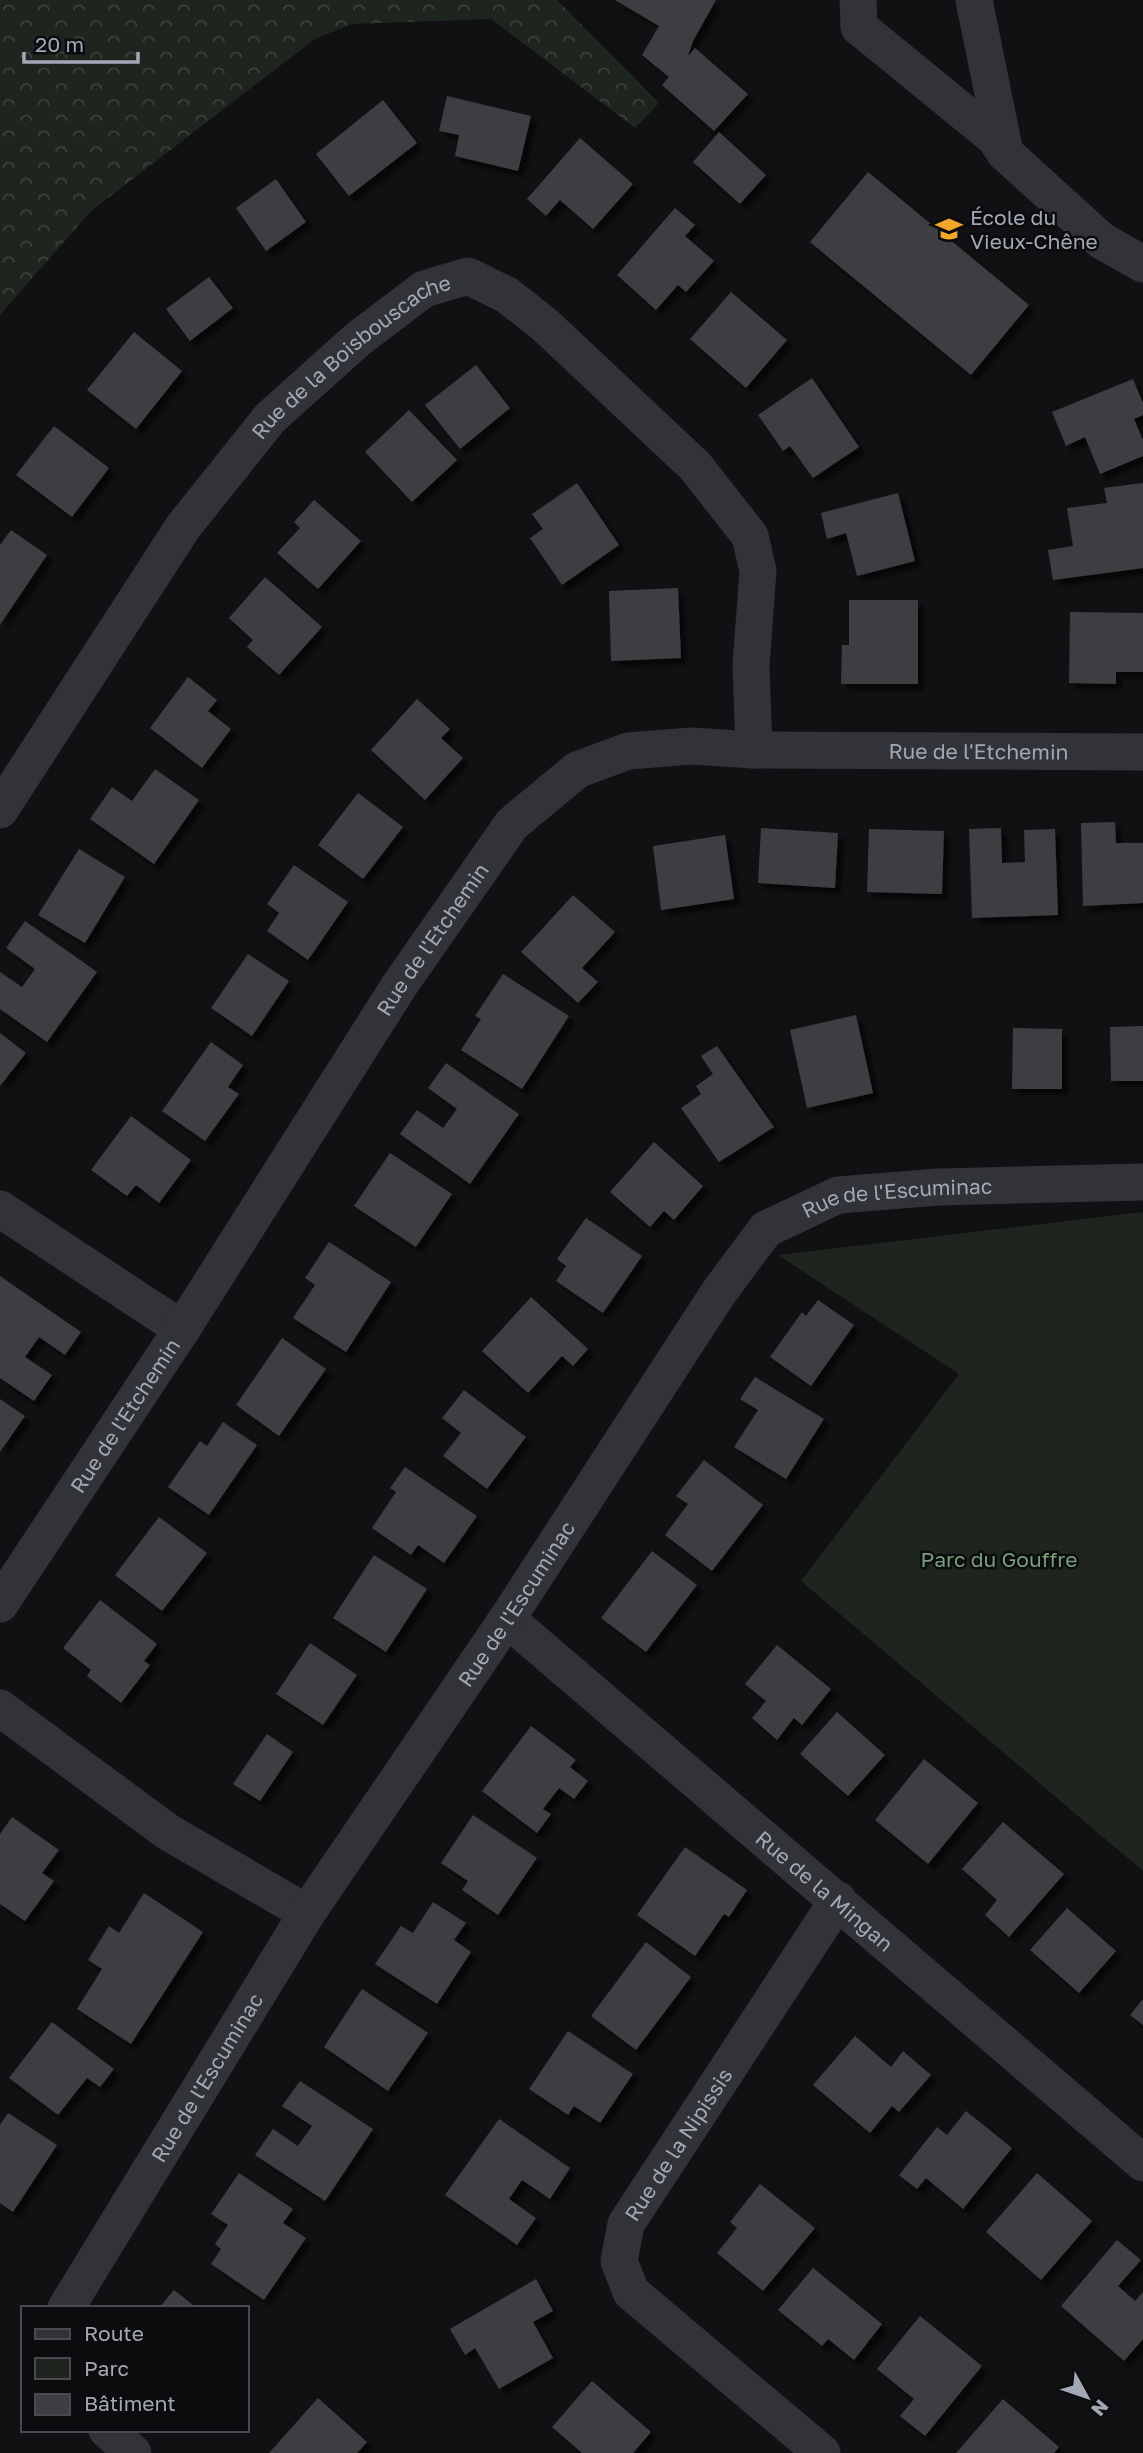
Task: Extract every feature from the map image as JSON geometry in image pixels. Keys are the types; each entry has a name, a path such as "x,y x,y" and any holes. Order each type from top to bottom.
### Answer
{"street":[{"path":"858,0 859,27 995,138 1005,153 1102,241 1143,264"},
{"path":"974,0 1005,153"},
{"name":"Rue de la Boisbouscache","path":"0,810 183,527 270,418 359,339 424,289 468,276 507,295 545,325 695,466 750,536 758,571 751,665 754,750"},
{"name":"Rue de l'Etchemin","path":"0,1604 182,1329 399,986 512,824 577,770 628,751 691,746 754,750 1143,752"},
{"name":"Rue de l'Escuminac","path":"67,2306 307,1913 507,1619 719,1292 766,1229 838,1195 939,1187 1143,1182"},
{"path":"0,1209 182,1329"},
{"name":"Rue de la Mingan","path":"507,1619 1143,2163"},
{"path":"0,1708 168,1832 307,1913"},
{"name":"Rue de la Nipissis","path":"822,2453 631,2292 619,2261 626,2224 838,1900"},
{"path":"109,2432 133,2453"}],"green space":[{"path":"0,0 557,0 659,103 635,128 491,19 351,24 315,39 91,211 0,315"},
{"name":"Parc du Gouffre","path":"1143,1212 1143,1871 801,1581 959,1374 778,1255"}],"building":[{"path":"615,0 716,0 693,41 688,56 695,48 748,94 714,131 662,85 669,77 642,55 659,26"},
{"path":"447,96 531,116 518,171 455,156 459,135 439,131"},
{"path":"383,100 417,143 349,196 316,154"},
{"path":"719,132 766,175 740,204 693,162"},
{"path":"580,138 633,184 593,229 560,200 546,216 527,199"},
{"path":"868,172 1029,305 971,375 810,242"},
{"path":"276,179 306,222 266,251 236,208"},
{"path":"675,208 695,225 685,236 714,261 686,292 678,285 656,310 617,275"},
{"path":"209,277 233,308 190,341 166,309"},
{"path":"731,292 787,340 746,388 690,339"},
{"path":"134,332 182,371 136,429 87,390"},
{"path":"476,365 510,408 460,449 425,405"},
{"path":"812,378 859,447 813,478 790,446 783,451 758,415"},
{"path":"1133,379 1143,403 1143,415 1134,419 1143,440 1143,456 1100,474 1085,437 1066,446 1052,412"},
{"path":"409,410 457,460 412,502 365,452"},
{"path":"54,426 109,468 72,517 16,475"},
{"path":"577,483 619,545 562,585 530,538 543,529 532,514"},
{"path":"1143,483 1143,568 1053,580 1048,550 1073,546 1067,508 1107,503 1104,488"},
{"path":"898,493 915,561 857,576 846,533 827,539 821,513"},
{"path":"314,500 361,541 318,589 277,553 300,528 294,522"},
{"path":"11,530 47,555 0,625 0,545"},
{"path":"265,577 322,627 279,675 247,647 253,640 229,618"},
{"path":"678,588 681,658 611,661 609,591"},
{"path":"849,600 918,600 918,684 841,684 842,645 849,645"},
{"path":"1070,612 1143,613 1143,672 1116,672 1116,684 1069,683"},
{"path":"188,677 217,700 208,711 231,729 202,768 150,728"},
{"path":"417,699 450,729 441,738 463,758 425,800 371,750"},
{"path":"155,769 199,800 154,864 90,819 112,787 132,801"},
{"path":"358,793 403,827 363,879 318,845"},
{"path":"1115,822 1116,843 1143,843 1143,903 1083,906 1081,823"},
{"path":"761,828 838,833 835,888 758,883"},
{"path":"1001,828 1002,863 1025,862 1024,830 1055,829 1058,915 972,918 969,829"},
{"path":"869,829 944,831 942,894 867,892"},
{"path":"725,835 734,899 661,910 653,846"},
{"path":"79,849 125,877 85,943 38,915"},
{"path":"294,865 348,902 308,960 267,931 279,913 267,904"},
{"path":"573,895 615,932 582,968 598,982 578,1003 521,952"},
{"path":"25,921 97,972 47,1042 0,1009 0,972 22,987 35,969 6,948"},
{"path":"248,954 289,981 252,1036 211,1008"},
{"path":"503,974 569,1016 522,1089 461,1050 481,1019 475,1016"},
{"path":"856,1015 873,1093 807,1108 790,1030"},
{"path":"1143,1026 1143,1081 1111,1081 1110,1027"},
{"path":"1013,1028 1062,1029 1062,1089 1012,1089"},
{"path":"0,1033 26,1053 0,1086"},
{"path":"211,1042 243,1065 228,1087 239,1094 205,1141 162,1111"},
{"path":"717,1046 774,1127 719,1162 681,1108 701,1094 696,1086 713,1074 701,1056"},
{"path":"446,1063 519,1114 470,1184 400,1134 417,1110 443,1128 457,1109 428,1088"},
{"path":"131,1116 191,1160 159,1203 136,1185 127,1196 91,1170"},
{"path":"654,1142 703,1186 674,1220 664,1211 650,1227 610,1192"},
{"path":"390,1153 452,1194 416,1247 354,1206"},
{"path":"586,1218 642,1256 603,1313 556,1281 566,1266 557,1259"},
{"path":"329,1242 391,1282 346,1352 293,1318 315,1285 305,1278"},
{"path":"0,1276 81,1332 65,1355 39,1337 25,1357 52,1375 34,1401 0,1378"},
{"path":"531,1297 588,1349 573,1366 562,1356 528,1393 482,1351"},
{"path":"818,1300 854,1325 811,1386 770,1357 802,1312 806,1316"},
{"path":"282,1338 326,1369 279,1436 236,1405"},
{"path":"755,1377 824,1419 786,1479 734,1447 758,1410 740,1399"},
{"path":"464,1390 526,1437 487,1489 443,1456 461,1433 442,1418"},
{"path":"0,1399 25,1416 0,1452"},
{"path":"223,1422 257,1445 209,1515 168,1487 200,1441 207,1446"},
{"path":"704,1460 763,1505 712,1571 665,1535 688,1504 676,1496"},
{"path":"405,1467 477,1516 444,1563 418,1545 411,1555 372,1528 396,1492 390,1488"},
{"path":"159,1517 207,1553 162,1611 115,1575"},
{"path":"652,1551 697,1585 646,1652 601,1618"},
{"path":"374,1555 427,1589 386,1652 333,1618"},
{"path":"100,1600 157,1644 144,1661 150,1665 121,1703 87,1676 91,1670 63,1648"},
{"path":"310,1643 357,1675 323,1725 276,1694"},
{"path":"777,1645 831,1689 802,1725 794,1718 777,1740 752,1718 766,1701 745,1684"},
{"path":"837,1712 885,1755 848,1796 800,1754"},
{"path":"531,1726 576,1760 570,1767 588,1781 574,1799 559,1788 543,1809 551,1814 537,1833 482,1791"},
{"path":"267,1734 293,1752 260,1801 233,1784"},
{"path":"924,1759 978,1803 928,1864 875,1820"},
{"path":"473,1815 537,1858 498,1915 462,1890 468,1881 441,1863"},
{"path":"12,1817 59,1850 42,1873 54,1881 25,1921 0,1904 0,1834"},
{"path":"1003,1822 1064,1874 1009,1937 985,1915 997,1900 962,1869"},
{"path":"685,1847 747,1890 729,1917 724,1914 695,1956 637,1915"},
{"path":"144,1893 203,1932 131,2044 77,2009 102,1969 88,1960 109,1926 119,1933"},
{"path":"433,1902 466,1923 454,1940 471,1952 437,2004 375,1964 401,1926 413,1933"},
{"path":"1067,1908 1116,1951 1079,1993 1030,1950"},
{"path":"646,1942 691,1977 636,2050 591,2016"},
{"path":"362,1989 428,2033 388,2091 324,2047"},
{"path":"1143,1999 1143,2025 1130,2015"},
{"path":"52,2022 114,2069 100,2087 87,2078 58,2115 9,2078"},
{"path":"568,2031 633,2074 600,2123 574,2106 568,2115 529,2089"},
{"path":"855,2036 891,2067 903,2051 931,2075 899,2112 892,2106 870,2133 813,2085"},
{"path":"300,2081 373,2129 325,2201 255,2155 273,2129 298,2146 312,2126 282,2106"},
{"path":"966,2111 1012,2148 963,2209 926,2178 917,2189 899,2175 937,2127 947,2135"},
{"path":"8,2113 57,2145 13,2212 0,2203 0,2125"},
{"path":"499,2119 570,2168 550,2199 522,2180 509,2199 536,2218 517,2245 445,2195"},
{"path":"239,2173 293,2209 283,2223 306,2238 264,2300 211,2264 221,2249 215,2244 228,2225 211,2214"},
{"path":"1037,2173 1092,2221 1041,2280 986,2232"},
{"path":"760,2184 815,2228 763,2291 717,2253 737,2228 730,2222"},
{"path":"1117,2240 1141,2260 1118,2286 1135,2301 1143,2292 1143,2339 1124,2361 1061,2306"},
{"path":"813,2268 882,2324 854,2360 828,2339 822,2346 778,2310"},
{"path":"536,2279 553,2311 533,2322 553,2358 499,2389 475,2348 465,2355 450,2329"},
{"path":"174,2290 194,2306 161,2306"},
{"path":"920,2316 982,2366 925,2436 900,2416 914,2399 877,2369"},
{"path":"592,2381 651,2432 633,2453 582,2453 552,2427"},
{"path":"318,2398 367,2442 357,2453 269,2453"},
{"path":"1003,2399 1059,2447 1054,2453 956,2453"}],"place":[{"name":"École du Vieux-Chêne","path":"949,229"}]}
